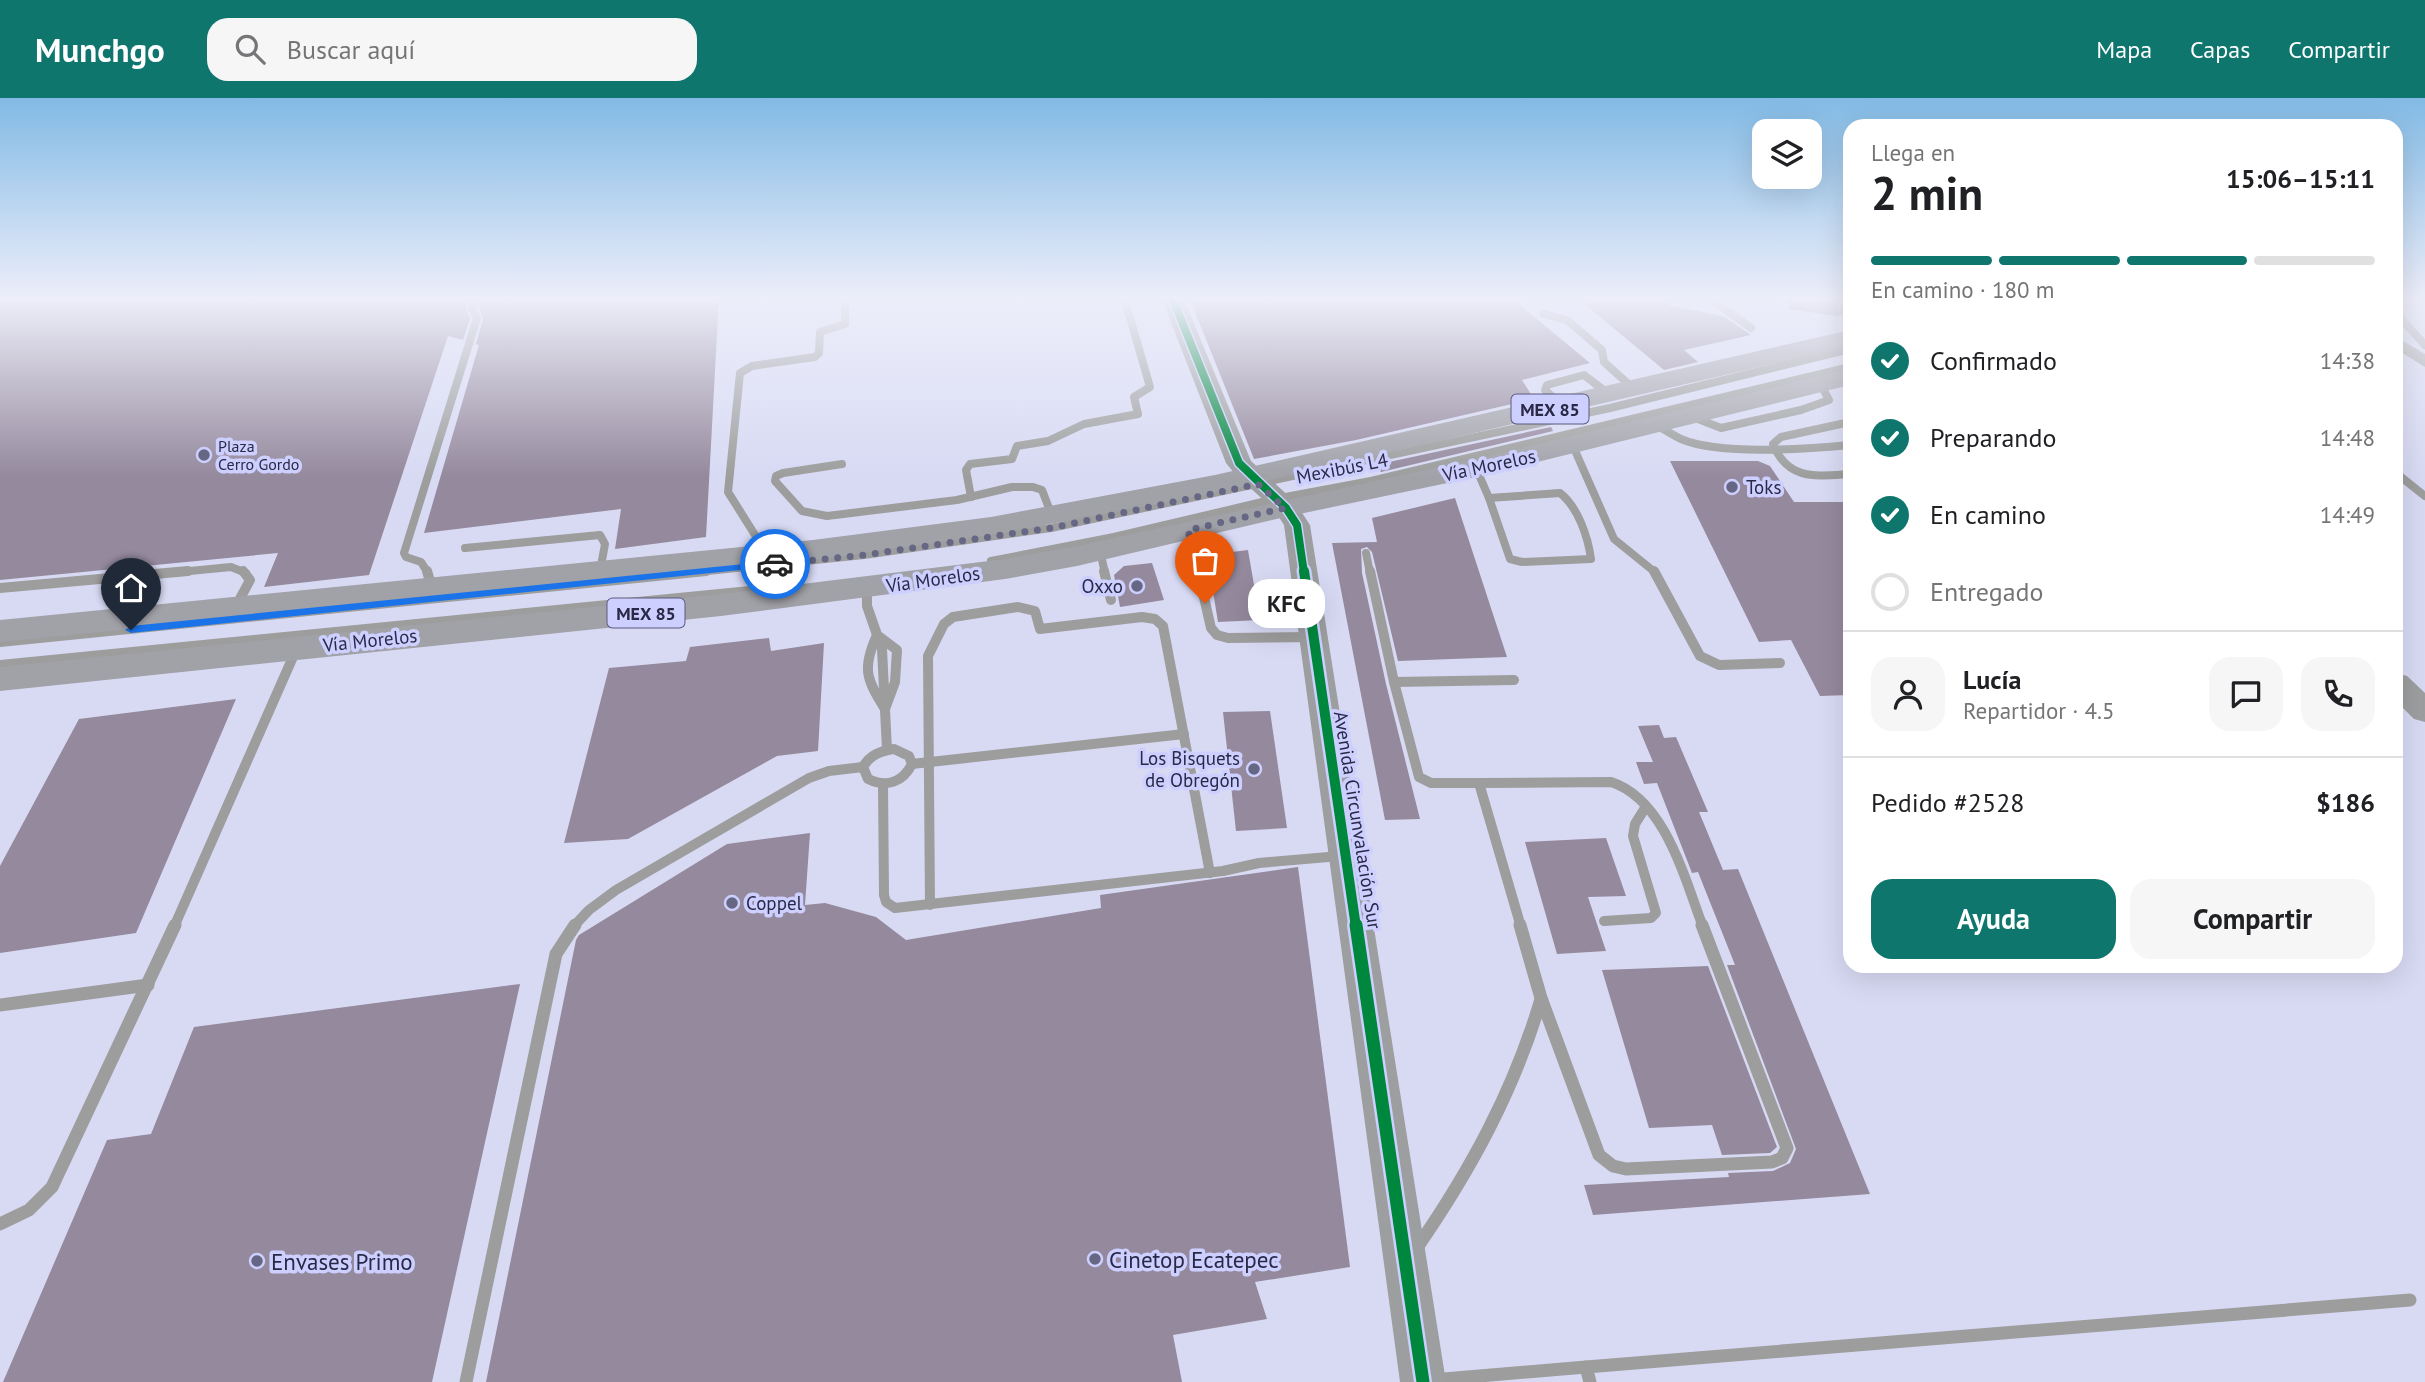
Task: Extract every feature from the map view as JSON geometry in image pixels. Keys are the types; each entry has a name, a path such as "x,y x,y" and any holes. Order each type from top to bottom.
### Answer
{"main road":[{"name":"Vía Morelos","path":"0,679 721,605 1018,567 1188,530 1267,492 1563,406 1770,357"},
{"name":"Vía Morelos","path":"0,631 875,544 1052,516 1476,468 1843,379"}],"street":[{"name":"Avenida Circunvalación Sur","path":"1196,357 1232,448 1297,525 1422,1381"},
{"path":"2403,690 2425,710"}],"lane":[{"path":"432,588 421,561 416,557 406,557 404,553 465,357"},
{"path":"767,554 728,492 740,373 752,366 815,357"},
{"path":"971,497 966,470 970,464 1012,459 1017,446 1048,441 1084,424 1138,414 1134,397 1150,387 1141,357"},
{"path":"1604,357 1622,392"},
{"name":"Mexibús L4","path":"0,665 920,572 1069,547 1267,492 1818,357"},
{"name":"Mexibús L4","path":"0,642 864,555 1051,528 1267,492 1371,481 1843,369"},
{"path":"1773,448 1775,440 1781,437 1843,424"},
{"path":"1657,426 1671,435 1691,442 1794,450 1843,446"},
{"path":"1573,446 1614,539 1658,574 1695,651 1705,660 1719,664 1780,663"},
{"path":"1773,448 1790,468 1798,473 1843,474"},
{"path":"842,464 783,472 776,476 775,481 796,509 817,517 971,497 998,489 1037,487 1047,498 1052,516"},
{"path":"1476,468 1508,556 1514,561 1591,559 1581,527 1563,495 1489,498"},
{"path":"2403,479 2425,496"},
{"path":"1188,530 1211,628 1217,635 1228,638 1312,637"},
{"path":"465,548 600,535 605,544 600,571"},
{"path":"1101,551 1111,600"},
{"path":"1366,553 1394,682 1419,777 1431,783 1479,782 1611,782 1630,790 1672,845 1787,1148 1784,1154 1772,1162 1626,1169 1604,1161 1594,1147 1541,998 1479,782"},
{"path":"0,588 231,567 246,572 250,580 234,608"},
{"path":"867,588 867,606 881,649 887,750"},
{"path":"930,905 926,666 942,627 948,620 958,616 1018,607 1035,611 1040,629 1142,617 1157,620 1165,630 1210,873"},
{"path":"877,635 868,656 865,674 886,709"},
{"path":"877,635 897,650 895,682 886,709"},
{"path":"0,1224 44,1199 52,1187 148,985 297,648"},
{"path":"1394,682 1514,680"},
{"path":"912,764 1184,734"},
{"path":"887,750 902,751 909,756 912,764 907,775 900,780 883,784 868,779 863,768 866,760 874,753 887,750"},
{"path":"466,1382 556,954 565,935 587,911 616,890 809,778 829,771 863,768"},
{"path":"883,784 884,895 886,902 895,908 1210,873 1259,863 1346,856"},
{"path":"1604,921 1651,918 1656,913 1633,836 1635,824 1644,808"},
{"path":"0,1005 148,985"},
{"path":"1404,1266 1455,1193 1484,1145 1507,1098 1532,1033 1541,998"},
{"path":"1422,1381 1588,1375 2410,1300"}],"building":[{"name":"Plaza Cerro Gordo","path":"0,357 441,357 369,575 264,587 278,553 0,580"},
{"path":"476,357 716,357 706,537 615,549 621,509 424,533"},
{"path":"1213,357 1583,357 1590,363 1522,380 1534,399 1356,440 1254,459"},
{"path":"1648,357 1692,357 1698,362 1664,370"},
{"path":"1551,427 1553,431 1381,472 1375,465"},
{"path":"1670,461 1758,461 1770,466 1794,502 1843,502 1843,695 1820,696 1791,640 1759,642"},
{"path":"1455,498 1507,657 1398,661 1372,552 1367,547 1361,549 1362,573 1386,684 1420,819 1385,820 1332,543 1377,542 1372,518"},
{"path":"1248,550 1260,620 1218,622 1207,555"},
{"path":"1152,563 1164,600 1120,607 1114,575 1124,566"},
{"path":"769,638 771,651 824,643 818,751 777,756 628,839 564,843 609,668 686,661 690,647"},
{"path":"236,699 136,933 0,953 0,866 79,719"},
{"path":"1270,711 1287,828 1236,831 1223,712"},
{"path":"1659,725 1664,738 1676,737 1708,812 1699,812 1723,870 1738,869 1870,1194 1593,1215 1584,1185 1729,1177 1728,1173 1773,1171 1790,1163 1796,1149 1727,965 1735,965 1698,872 1692,873 1657,783 1644,784 1636,762 1653,762 1638,726"},
{"path":"810,833 805,905 825,903 876,917 906,940 1101,908 1100,895 1298,867 1350,1267 1255,1282 1267,1319 1173,1335 1182,1382 486,1382 576,940 579,935 727,844"},
{"path":"1606,838 1626,896 1588,897 1606,951 1557,954 1525,842"},
{"path":"1708,966 1777,1147 1770,1153 1722,1155 1712,1125 1649,1128 1602,970"},
{"name":"Envases Primo","path":"520,984 432,1382 3,1382 107,1140 151,1134 194,1027"}],"cycle path":[{"path":"1196,357 1239,463 1286,508 1297,525 1423,1382"}],"way so far":[{"path":"775,564 864,555 1051,528 1258,484 1285,508 1188,530 1205,603"}],"place":[{"name":"Plaza Cerro Gordo","path":"204,455"},
{"name":"Toks","path":"1732,487"},
{"name":"Oxxo","path":"1137,586"},
{"name":"KFC","path":"1205,603"},
{"name":"Los Bisquets de Obregón","path":"1254,769"},
{"name":"Coppel","path":"732,903"},
{"name":"Cinetop Ecatepec","path":"1095,1259"},
{"name":"Envases Primo","path":"257,1261"}],"route":[{"path":"131,630 775,564"}]}
